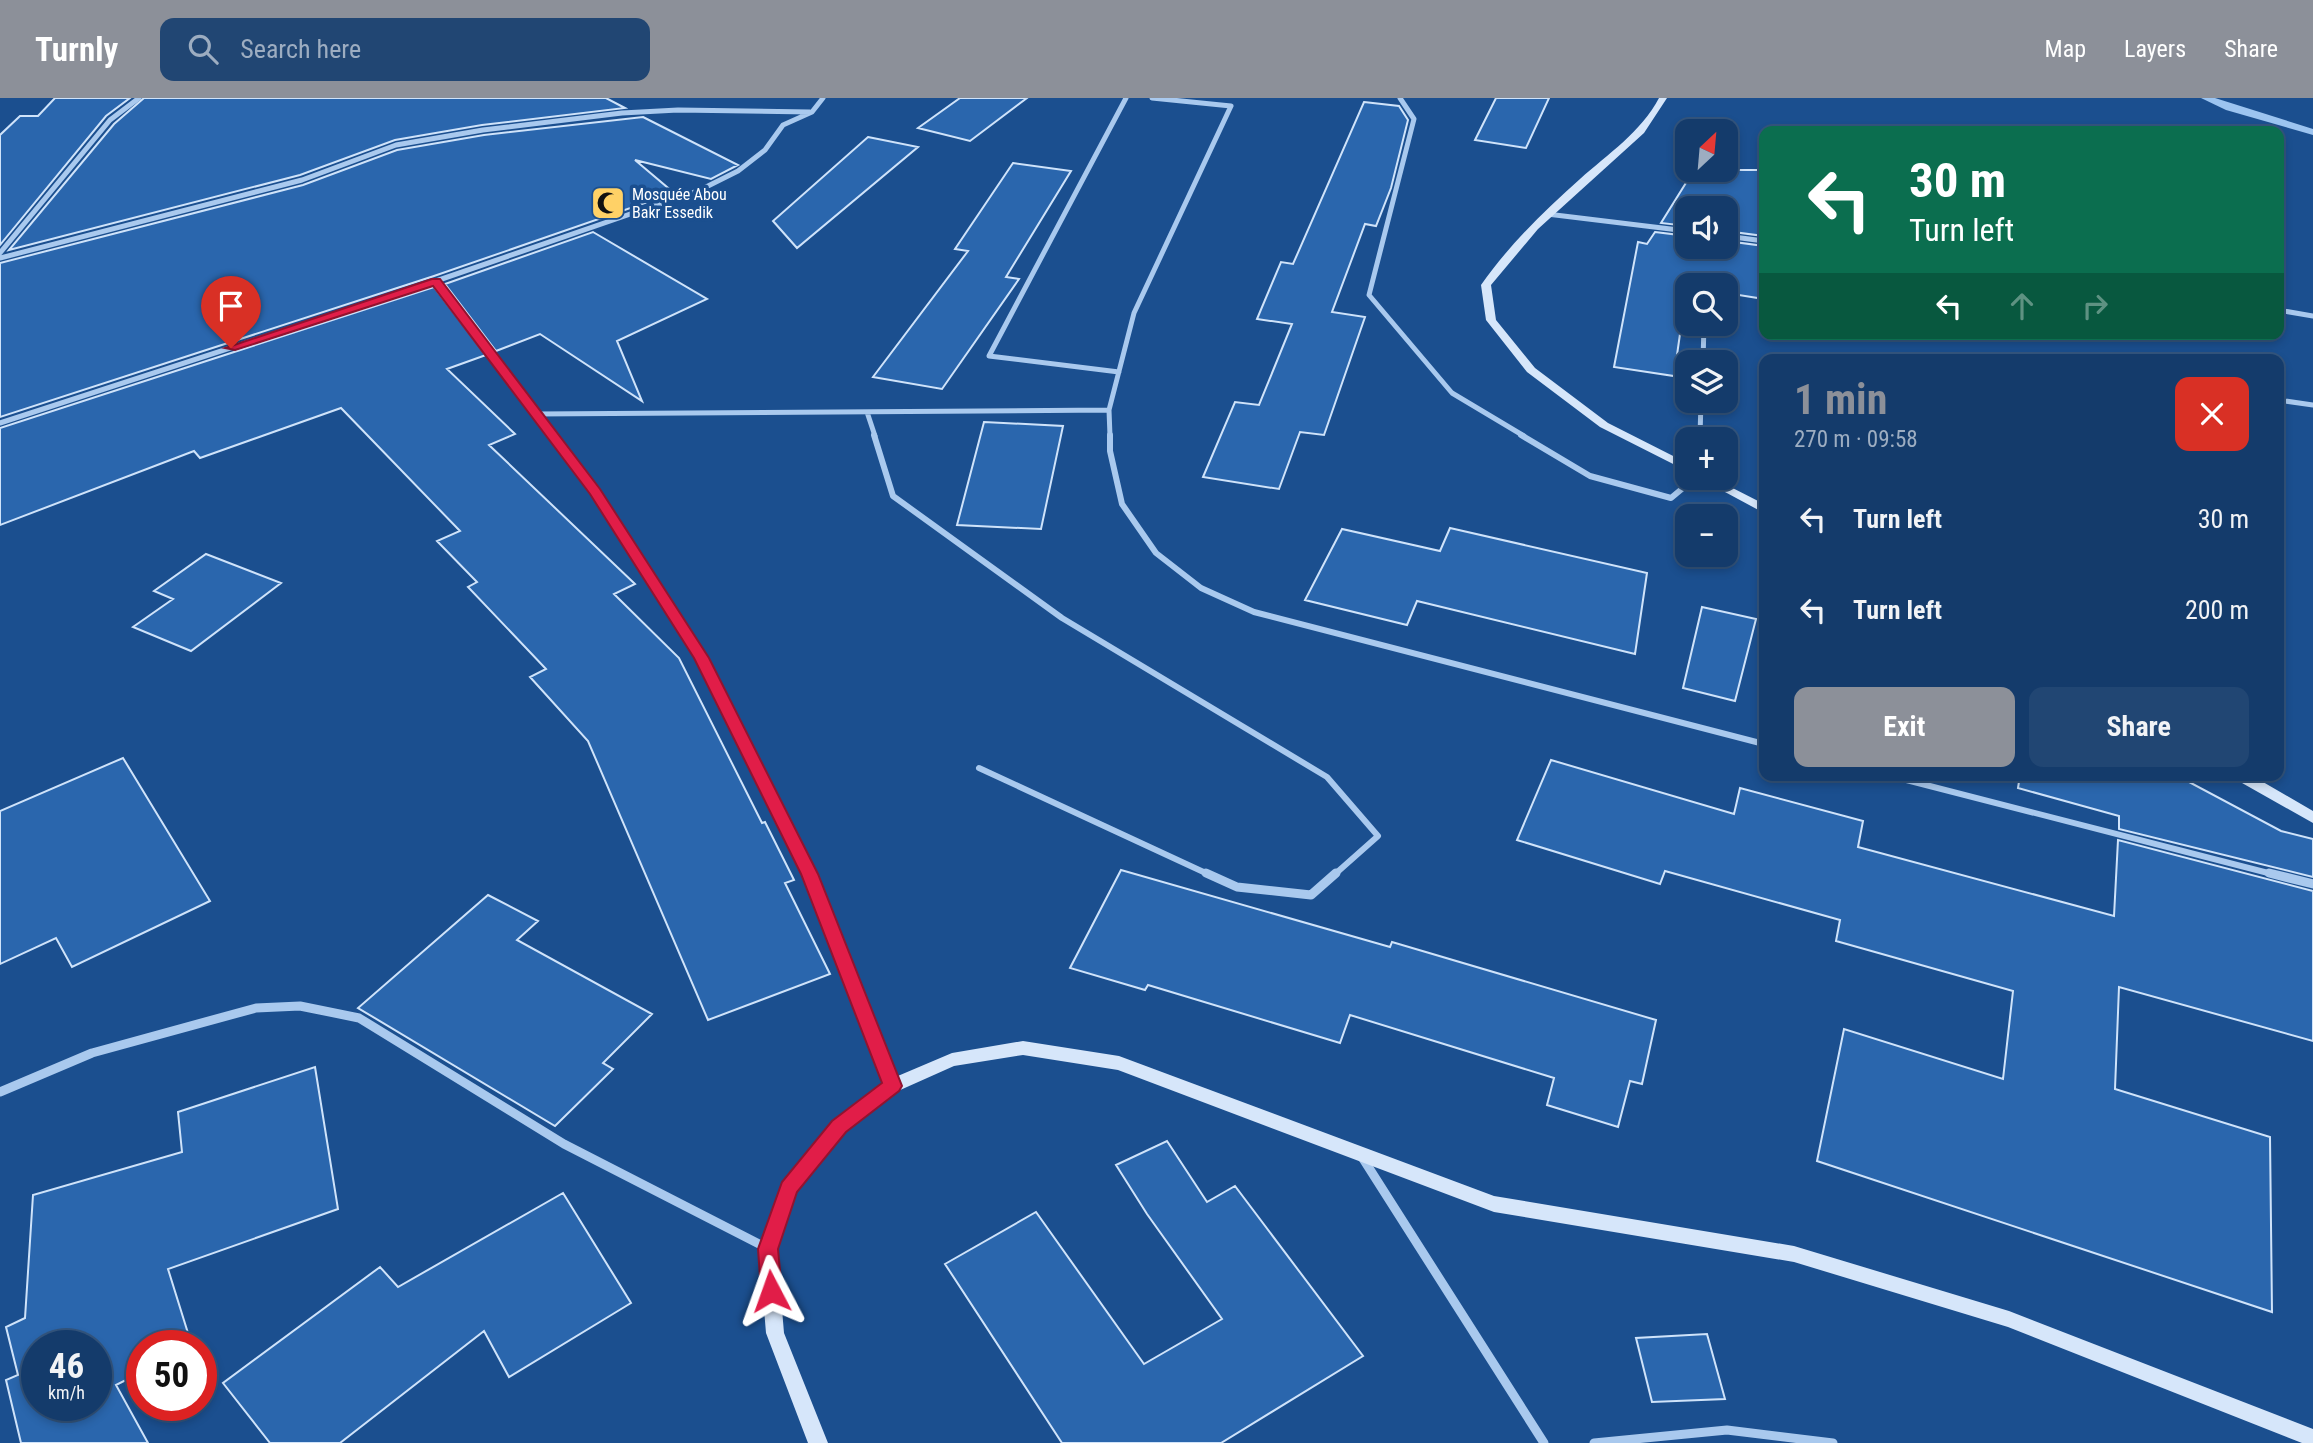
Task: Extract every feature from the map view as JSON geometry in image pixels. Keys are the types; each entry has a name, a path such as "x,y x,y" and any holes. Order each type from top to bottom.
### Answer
{"main road":[{"path":"1663,98 1640,131 1547,214 1507,254 1486,285 1491,320 1531,370 1604,425 1675,462"},
{"path":"1728,490 1759,506"},
{"path":"2250,781 2313,818"},
{"path":"818,1443 775,1333 768,1249 789,1188 839,1127 892,1086 952,1060 1023,1048 1119,1063 1494,1204 1794,1254 2009,1319 2313,1438"}],"street":[{"path":"0,255 110,120 139,98"},
{"path":"0,423 436,281 700,190 738,171 765,150 783,125 812,112 823,98"},
{"path":"1119,372 989,356 1126,98"},
{"path":"1152,98 1231,106 1134,313 1109,410 1110,451 1122,504 1156,553 1201,588 1254,612 1759,743"},
{"path":"1399,98 1414,119 1369,295 1452,393 1590,476 1671,498 1681,490"},
{"path":"0,255 302,180 396,145 497,128 622,113 678,110 812,112"},
{"path":"1547,214 1675,230"},
{"path":"1738,238 1759,240"},
{"path":"436,281 596,492 701,658 809,874 892,1086"},
{"path":"2284,311 2313,316"},
{"path":"2284,401 2313,405"},
{"path":"536,414 1109,410"},
{"path":"867,412 893,496 1062,618 1327,777 1378,836 1311,895 1237,887 979,768"},
{"path":"1910,781 2313,884"},
{"path":"0,1092 92,1053 256,1009 300,1006 359,1018 564,1144 768,1249"},
{"path":"1361,1156 1544,1443"},
{"path":"1594,1443 1727,1430 1833,1443"}],"building":[{"path":"55,98 130,98 106,116 0,245 0,135 20,116 38,116"},
{"path":"144,98 606,98 625,108 482,125 395,140 300,175 9,250 114,124"},
{"path":"960,98 1027,98 970,141 918,128"},
{"path":"1496,98 1549,98 1526,148 1475,140"},
{"path":"1364,102 1399,106 1408,120 1391,188 1376,226 1365,224 1332,312 1365,317 1324,435 1300,432 1279,489 1203,477 1235,402 1259,405 1292,324 1257,319 1281,262 1293,264"},
{"path":"643,117 738,165 711,179 635,160 674,193 434,276 0,417 0,263 303,185 397,150 484,135"},
{"path":"868,137 918,147 797,248 773,221"},
{"path":"1013,163 1071,171 1006,277 1019,279 942,389 873,377 968,251 955,249"},
{"path":"1738,170 1759,170 1759,235 1738,233 1738,196 1678,196 1687,182 1738,182"},
{"path":"1675,201 1675,225 1661,223"},
{"path":"593,232 707,299 617,341 642,401 540,334 496,351 445,284"},
{"path":"1655,232 1675,234 1675,259 1738,259 1738,243 1759,245 1759,298 1738,295 1738,273 1675,273 1675,336 1680,336 1678,350 1675,350 1674,376 1614,367 1638,242 1647,244"},
{"path":"434,287 486,355 447,369 515,434 489,445 635,584 614,594 679,658 762,823 765,822 794,880 785,883 830,974 708,1020 588,741 530,677 546,669 468,587 477,582 437,541 460,531 341,408 200,458 194,451 0,525 0,428"},
{"path":"984,422 1063,426 1041,529 957,525"},
{"path":"1450,528 1647,573 1635,654 1417,601 1407,625 1305,600 1342,529 1440,551"},
{"path":"206,554 281,583 191,651 133,627 173,599 154,591"},
{"path":"1702,607 1756,619 1735,701 1683,688"},
{"path":"123,758 210,901 72,967 56,938 0,964 0,811"},
{"path":"1551,760 1734,814 1740,788 1863,821 1858,847 2114,916 2118,840 2313,891 2313,1041 2119,987 2115,1089 2270,1137 2272,1312 1817,1161 1844,1029 2003,1079 2013,991 1836,941 1840,920 1665,871 1660,884 1517,840"},
{"path":"2019,781 2187,781 2281,831 2313,839 2313,877 2119,829 2119,816 2018,788"},
{"path":"1121,870 1390,947 1392,942 1656,1020 1642,1084 1630,1081 1618,1127 1547,1105 1554,1078 1350,1015 1340,1043 1148,985 1145,990 1070,968"},
{"path":"488,895 538,921 517,940 652,1014 603,1063 613,1069 555,1126 358,1008"},
{"path":"315,1067 338,1209 168,1269 187,1330 126,1330 126,1380 116,1385 126,1403 126,1421 136,1421 148,1443 21,1443 6,1380 18,1375 6,1327 25,1318 33,1195 182,1152 178,1112"},
{"path":"1167,1141 1207,1202 1235,1186 1363,1356 1221,1443 1062,1443 945,1264 1036,1212 1144,1364 1222,1319 1147,1214 1116,1165"},
{"path":"563,1193 631,1303 509,1377 484,1331 340,1443 270,1443 223,1383 380,1267 398,1287"},
{"path":"1707,1334 1725,1399 1652,1402 1636,1338"}],"waterway":[{"path":"2206,98 2230,108 2313,132"}],"place":[{"name":"Mosquée Abou Bakr Essedik","path":"608,203"}],"route":[{"path":"231,348 436,281 596,492 701,658 809,874 892,1086 839,1127 789,1188 768,1249 771,1291"}]}
